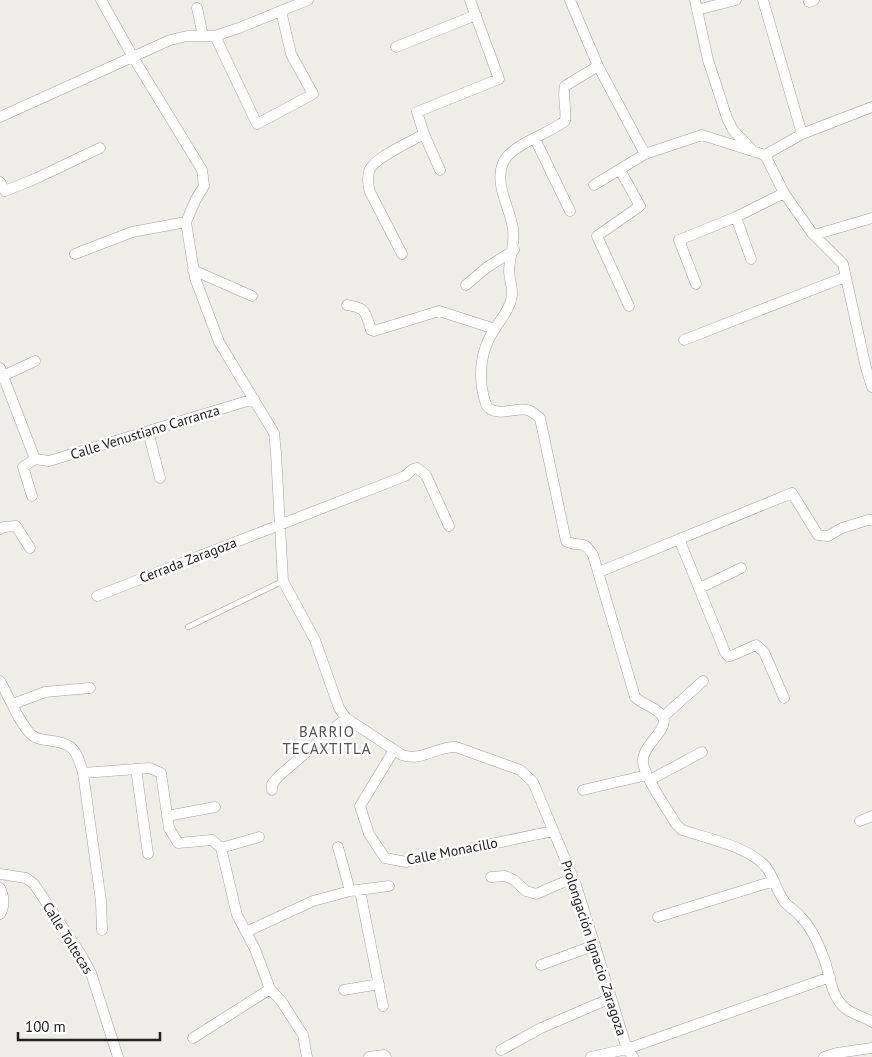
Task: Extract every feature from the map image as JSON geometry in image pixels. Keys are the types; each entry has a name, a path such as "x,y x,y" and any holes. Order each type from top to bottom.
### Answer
{"street":[{"path":"76,254 132,232 186,222 204,186 202,170 132,57 101,0"},
{"path":"0,117 170,40 187,36 215,36 308,0"},
{"path":"440,170 424,134 417,112 499,79 470,0"},
{"path":"570,0 598,66 645,154"},
{"path":"736,0 696,5 708,60 727,118 734,130 752,150"},
{"path":"763,0 802,134"},
{"path":"197,8 203,36"},
{"path":"215,36 257,124 312,94 291,54 281,11"},
{"path":"396,47 476,15"},
{"path":"598,66 565,86 565,121 511,152 506,158 500,175 501,187 513,227 514,250 509,272 513,291 512,299 488,341 482,360 481,380 486,405 500,412 527,410 534,412 540,418 566,541 571,544 580,543 588,546 594,555 635,697 658,712 663,718 664,723 661,730 646,748 643,764 648,777 676,824 682,830 736,848 759,860 766,867 783,900 800,915 817,940 840,1003 846,1009 872,1022"},
{"path":"765,156 802,134 872,107"},
{"path":"402,254 370,192 368,186 370,169 382,158 424,134"},
{"path":"594,185 645,154 702,135 752,150 765,156 784,193 814,235 842,264 869,367 872,387"},
{"path":"535,139 570,211"},
{"path":"0,182 5,191 100,148"},
{"path":"620,170 640,206 597,236 629,306"},
{"path":"696,284 679,240 736,217 784,193"},
{"path":"736,217 751,259"},
{"path":"814,235 872,218"},
{"name":"Prolongación Ignacio Zaragoza","path":"186,222 193,270 219,342 274,433 283,581 315,640 339,708 346,718 402,755 410,758 420,757 447,747 456,747 520,770 533,782 573,878 630,1053"},
{"path":"466,285 486,268 514,250"},
{"path":"193,270 252,296"},
{"path":"684,340 845,277"},
{"path":"347,305 364,310 371,330 374,331 439,311 495,329"},
{"path":"32,496 23,467 35,459 1,372 35,361"},
{"name":"Calle Venustiano Carranza","path":"35,459 49,461 254,399"},
{"path":"148,432 160,478"},
{"name":"Cerrada Zaragoza","path":"97,596 405,476 417,468 422,471 449,526"},
{"path":"599,572 792,493 818,535 828,536 842,528 872,520"},
{"path":"0,529 16,526 30,548"},
{"path":"679,539 725,652 728,656 732,656 756,645 760,647 784,698"},
{"path":"700,588 741,568"},
{"path":"0,681 27,730 33,737 64,742 73,749 79,758 83,773 101,901 102,930"},
{"path":"663,718 703,681"},
{"path":"13,704 45,692 90,688"},
{"path":"272,790 272,784 279,776 346,718"},
{"name":"Calle Monacillo","path":"394,750 360,806 369,834 385,858 406,862 553,830"},
{"path":"583,790 648,777 702,752"},
{"path":"83,773 150,768 161,774 169,828 178,843 212,840 221,848 237,915 255,949 270,989 282,1002 303,1035 307,1057"},
{"path":"136,769 145,822 148,854"},
{"path":"168,816 215,808"},
{"path":"860,821 872,816"},
{"path":"221,848 259,838"},
{"path":"338,847 355,891 383,1006"},
{"name":"Calle Toltecas","path":"0,874 26,878 34,884 80,954 91,973 118,1057"},
{"path":"491,877 505,876 514,880 526,891 536,894 573,878"},
{"path":"658,917 774,881"},
{"path":"246,932 313,901 355,891 389,886"},
{"path":"0,888 4,901 0,914"},
{"path":"541,965 595,946"},
{"path":"591,1057 630,1053 830,977"},
{"path":"344,990 379,984"},
{"path":"193,1038 270,989"},
{"path":"501,1050 541,1028 611,998"},
{"path":"824,1057 837,1053 872,1048"},
{"path":"369,1057 384,1055 386,1057"}],"lane":[{"path":"188,627 283,581"}],"district":[{"name":"BARRIO TECAXTITLA","path":"327,740"}]}
